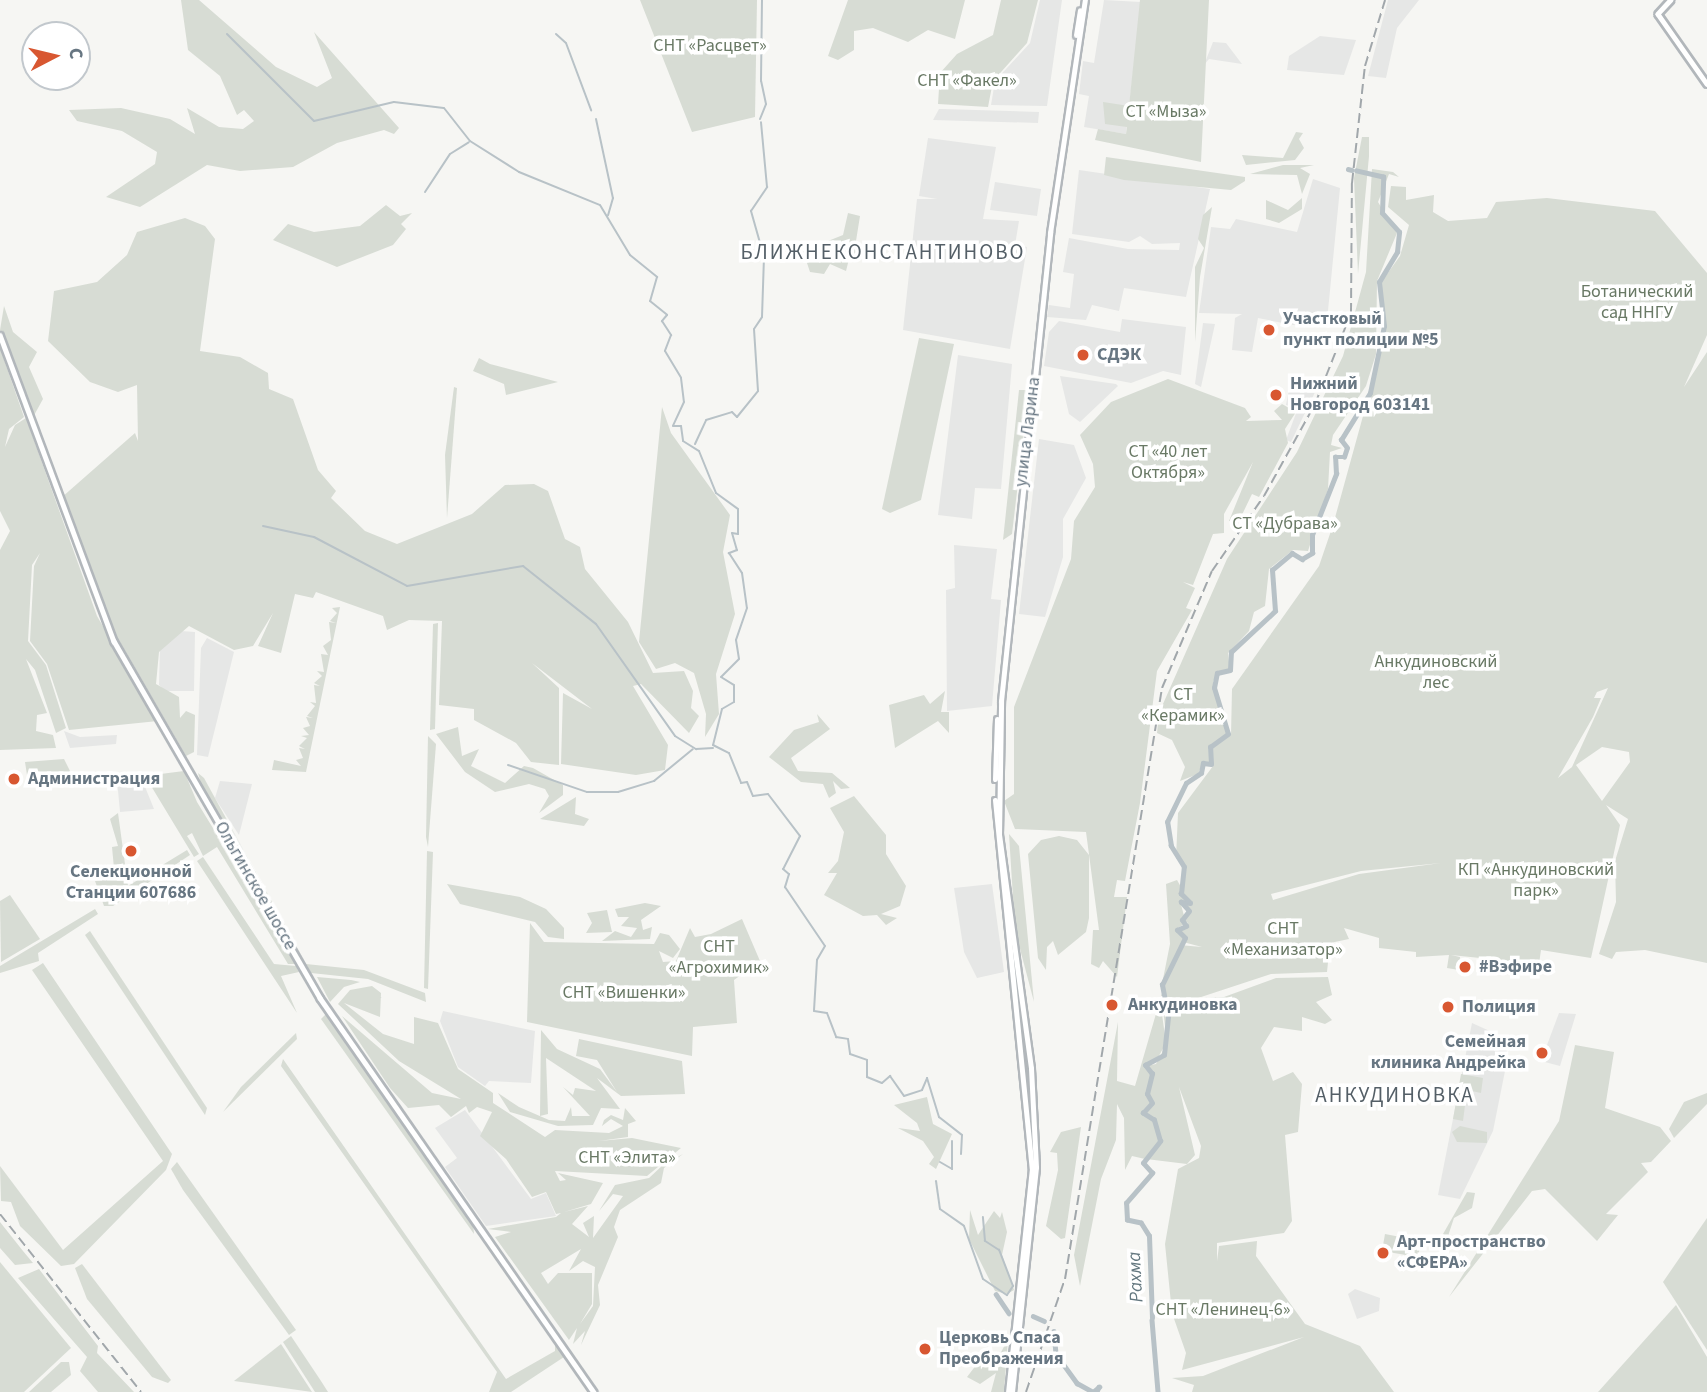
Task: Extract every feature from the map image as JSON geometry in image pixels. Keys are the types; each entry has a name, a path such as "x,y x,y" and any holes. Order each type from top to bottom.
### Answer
{"main road":[{"name":"улица Ларина","path":"1010,1392 1037,1167 1032,1078 1002,866 1001,688 1051,224 1083,0"},
{"path":"1671,0 1658,13 1707,85"},
{"name":"Ольгинское шоссе","path":"0,335 114,641 320,998 594,1392"},
{"path":"1001,688 995,841 1025,1059 1032,1168 1010,1392"}],"shaded area":[{"path":"1040,0 1062,0 1047,106 991,105 995,81 1030,43"},
{"path":"1104,0 1141,2 1126,134 1084,127 1089,96 1079,94 1083,61 1094,63"},
{"path":"1388,0 1419,0 1397,28 1386,78 1368,76"},
{"path":"1320,36 1356,40 1344,75 1287,70 1289,56"},
{"path":"1213,42 1226,43 1242,64 1209,59 1204,65"},
{"path":"939,109 1039,112 1038,123 933,120"},
{"path":"928,138 996,147 983,219 1019,221 1015,245 1027,247 1010,349 903,330 917,199 937,199 919,196"},
{"path":"1079,170 1210,189 1186,297 1124,288 1119,311 1092,305 1086,320 1047,317 1049,305 1070,308 1074,274 1063,272 1069,238 1128,249 1179,250 1180,243 1152,244 1140,236 1129,242 1072,234"},
{"path":"1313,179 1340,188 1327,321 1293,325 1258,318 1252,352 1232,350 1235,318 1242,314 1199,313 1211,227 1230,229 1236,219 1297,232"},
{"path":"995,182 1041,189 1037,216 990,210"},
{"path":"1122,319 1186,327 1181,375 1163,371 1131,383 1044,366 1049,332 1059,321 1120,332"},
{"path":"1203,323 1215,324 1201,387 1195,384"},
{"path":"958,355 1012,364 1001,489 975,488 972,519 938,515"},
{"path":"1060,376 1118,386 1080,422 1069,414"},
{"path":"1290,385 1317,388 1291,442 1286,440 1298,408 1286,405"},
{"path":"1039,439 1074,445 1086,478 1063,519 1063,557 1045,617 1019,614"},
{"path":"954,545 997,549 991,599 1001,600 992,706 947,711 946,590 955,588"},
{"path":"181,631 195,632 194,691 165,691 159,685 160,647"},
{"path":"207,638 234,652 208,757 197,755 201,648"},
{"path":"64,731 80,737 117,735 116,744 70,748"},
{"path":"141,777 154,809 120,812 117,780"},
{"path":"220,781 252,784 239,835 215,798"},
{"path":"992,884 1004,972 977,978 964,952 954,888"},
{"path":"443,1011 535,1031 531,1083 489,1081 485,1086 458,1067 440,1021"},
{"path":"1559,1013 1576,1014 1560,1066 1541,1061"},
{"path":"1472,1023 1503,1037 1508,1056 1493,1131 1460,1199 1438,1195"},
{"path":"465,1110 531,1199 546,1193 556,1216 486,1226 445,1167 457,1158 435,1128"},
{"path":"1355,1289 1380,1298 1379,1311 1357,1319 1348,1294"}],"green space":[{"path":"181,0 199,0 276,67 317,87 332,78 314,32 399,128 394,134 384,130 337,143 293,167 240,171 207,165 140,207 106,197 155,164 157,152 122,131 77,121 69,110 121,108 170,119 195,134 187,108 219,127 243,129 254,121 244,110 237,115 220,76 188,50"},
{"name":"СНТ «Расцвет»","path":"640,0 757,0 755,117 692,132"},
{"path":"848,0 965,0 955,39 928,30 908,42 873,28 854,31 854,50 838,60 828,56"},
{"name":"СНТ «Факел»","path":"1001,0 1038,0 1027,43 993,81 988,107 938,104 940,73 957,54 993,35"},
{"name":"СТ «Мыза»","path":"1140,0 1209,0 1201,162 1095,140 1098,129 1126,134 1127,127 1105,124 1103,102 1129,106"},
{"path":"1296,132 1303,133 1299,139 1304,148 1295,160 1246,165 1242,155 1283,158"},
{"path":"1362,137 1369,137 1369,156 1358,274 1354,178"},
{"path":"1106,157 1245,177 1245,181 1231,190 1124,180 1104,175"},
{"path":"1283,165 1314,165 1300,168 1310,174 1302,194 1297,175 1250,174"},
{"name":"Анкудиновский лес","path":"1372,169 1393,172 1399,177 1389,174 1378,202 1397,233 1377,281 1376,354 1366,386 1333,435 1331,445 1342,448 1330,452 1328,489 1308,551 1293,550 1269,569 1265,606 1254,612 1249,631 1228,653 1230,670 1217,673 1213,682 1228,732 1214,746 1231,735 1232,689 1319,566 1333,525 1382,347 1382,281 1400,256 1409,225 1388,207 1391,186 1406,187 1406,200 1434,195 1433,212 1448,221 1487,218 1496,202 1547,198 1655,211 1707,273 1707,335 1684,387 1707,352 1707,963 1645,950 1616,952 1612,959 1599,954 1616,902 1615,861 1628,819 1606,805 1620,825 1591,958 1541,950 1539,964 1451,955 1460,957 1459,970 1447,968 1449,955 1416,957 1416,952 1379,948 1379,938 1344,928 1349,939 1330,943 1327,972 1271,974 1192,1000 1161,996 1179,945 1202,947 1183,942 1178,931 1188,923 1183,920 1190,911 1183,903 1192,903 1182,893 1184,867 1176,858 1178,813 1213,766 1203,762 1198,774 1180,781 1185,767 1172,740 1157,733 1159,713 1227,559 1297,452 1343,356 1366,272","holes":["1608,688 1572,767 1558,778 1593,717 1601,698 1594,698 1597,692","1602,747 1629,752 1630,762 1602,801 1576,765","1441,863 1359,874 1273,900 1271,894 1361,871"]},
{"path":"1302,198 1302,209 1279,223 1266,219 1266,200 1288,210"},
{"path":"386,205 400,216 412,213 401,224 406,229 393,245 337,267 273,240 288,224 314,232 360,226"},
{"path":"1212,207 1200,277 1195,342 1195,267 1204,248 1198,239 1203,215"},
{"path":"848,213 860,216 856,241 865,249 849,259 846,271 830,264 824,274 810,272 803,251 843,235"},
{"path":"185,218 205,226 215,239 200,351 240,357 268,373 269,389 293,399 318,470 336,491 331,498 365,531 397,544 472,514 505,485 534,484 548,491 565,539 580,547 585,569 628,622 653,673 684,671 693,691 691,708 699,716 689,733 641,684 633,686 668,745 665,770 636,775 561,764 563,693 592,709 532,663 559,688 559,765 531,762 516,743 474,720 474,709 439,705 442,621 409,620 387,630 383,616 316,592 313,598 295,594 281,653 258,646 273,613 253,646 234,650 189,626 159,652 156,684 179,697 180,718 186,711 195,715 194,752 186,756 105,616 61,498 135,433 138,441 137,385 118,392 90,382 48,341 54,291 97,282 127,255 137,232"},
{"path":"4,306 13,332 37,352 29,367 43,399 32,419 0,330"},
{"path":"919,338 954,344 921,500 890,513 882,509"},
{"path":"0,348 24,417 9,429 5,447 15,425 26,418 97,616 158,721 69,730 47,664 30,641 34,566 40,553 32,565 28,641 46,665 66,728 56,733 35,670 26,659 47,713 37,715 36,731 53,735 56,748 0,750 0,550 10,531 0,511"},
{"path":"479,358 490,364 558,382 506,395 504,384 473,371"},
{"name":"СТ «40 лет Октября»","path":"1168,379 1245,408 1251,417 1246,421 1282,420 1274,411 1282,404 1296,412 1285,429 1288,443 1259,497 1252,494 1239,521 1229,521 1253,462 1224,514 1224,533 1213,534 1193,585 1183,582 1195,588 1186,608 1192,610 1157,671 1140,803 1125,881 1117,880 1114,897 1127,897 1117,977 1103,961 1099,968 1091,964 1093,930 1099,930 1086,832 1015,829 1004,801 1014,794 1014,707 1071,559 1074,521 1095,487 1093,464 1080,435 1111,402"},
{"path":"454,387 457,388 447,518 445,455"},
{"path":"1019,390 1029,390 1012,534 1003,540"},
{"path":"662,407 671,433 730,515 723,552 735,614 716,674 719,714 705,737 706,714 694,673 675,663 656,669 639,642"},
{"path":"340,607 306,772 272,770 274,760 301,766 296,760 303,758 299,748 305,749 299,746 307,738 301,736 309,735 303,728 310,726 306,717 313,718 307,716 315,706 310,702 316,703 314,685 320,686 314,683 322,676 317,671 324,672 321,654 328,655 323,646 331,640 329,622 336,623 330,621 337,613 332,608"},
{"path":"438,623 435,729 430,730 433,624"},
{"path":"945,691 941,712 949,712 949,733 938,721 895,748 889,705 924,695 930,704"},
{"path":"817,714 830,729 791,758 798,771 832,773 850,788 841,789 833,781 836,793 829,798 823,784 801,782 769,757 794,730 819,722"},
{"path":"458,727 462,756 479,749 471,766 505,783 524,766 533,768 563,785 563,795 539,813 549,796 545,789 529,784 495,792 465,772 436,734"},
{"path":"428,736 436,744 428,847 426,837"},
{"path":"64,759 75,781 39,785 27,775 25,762"},
{"path":"184,771 197,802 296,964 288,964 217,847 203,856 192,833 187,836 199,854 194,857 145,776"},
{"path":"198,773 204,778 305,962 202,787"},
{"path":"854,796 886,835 886,854 906,886 900,906 881,914 897,918 886,925 877,915 863,916 824,895 837,873 828,873 838,861 844,832 830,808"},
{"path":"576,797 575,814 589,819 584,826 540,819"},
{"path":"118,813 128,886 187,850 190,855 113,906 104,906 95,881 115,879 112,847 118,846 110,819"},
{"path":"1009,834 1019,846 1034,1002 1015,930"},
{"path":"1059,836 1077,840 1089,855 1089,918 1086,932 1058,955 1053,941 1047,947 1046,970 1038,958 1028,854 1041,840"},
{"path":"427,851 433,852 428,989 424,988"},
{"path":"203,857 274,964 296,966 299,972 281,976 297,1013 197,861"},
{"path":"1177,880 1189,901 1180,901 1186,923 1176,929 1184,939 1162,984 1170,944 1166,884"},
{"path":"447,884 520,897 546,909 564,928 564,939 548,937 535,922 460,904"},
{"path":"10,895 40,939 1,962 0,901"},
{"path":"645,903 661,906 641,920 643,930 652,927 650,939 602,941 615,931 631,937 637,928 621,926 629,917 618,917 615,909"},
{"path":"95,909 98,914 38,953 39,961 0,973 0,966"},
{"path":"607,910 612,932 586,933 592,923 587,913"},
{"name":"СНТ «Вишенки»","path":"742,919 760,961 734,980 737,1023 693,1027 692,1056 527,1022 530,923 544,942 654,944 660,933 669,935 680,949 673,958 659,951 663,962 676,961 690,928 695,937 711,934"},
{"path":"90,931 207,1108 205,1115 85,935"},
{"path":"43,963 172,1154 166,1170 74,1264 61,1266 20,1226 11,1202 1,1201 0,1166 63,1250 163,1161 32,970"},
{"path":"306,964 364,970 425,993 426,1002 368,979 311,973"},
{"path":"317,977 360,982 344,987 330,1002"},
{"name":"СНТ «Ленинец-6»","path":"1328,977 1332,995 1316,1002 1332,1020 1325,1024 1302,1017 1302,1031 1274,1027 1261,1048 1273,1081 1293,1072 1302,1084 1298,1132 1285,1135 1292,1221 1284,1233 1217,1243 1217,1261 1219,1246 1257,1241 1256,1256 1305,1324 1360,1346 1394,1392 1192,1392 1194,1385 1172,1378 1203,1376 1304,1337 1182,1370 1186,1353 1172,1313 1165,1244 1178,1169 1199,1158 1201,1146 1179,1087 1195,1155 1187,1164 1146,1159 1161,1142 1155,1120 1144,1113 1152,1103 1147,1094 1153,1074 1146,1066 1156,1064 1167,1043 1162,1000 1224,997 1276,978"},
{"name":"СНТ «Элита»","path":"372,986 381,993 380,1017 344,1003 383,1034 414,1044 414,1017 438,1023 458,1069 493,1093 493,1103 545,1137 555,1130 609,1133 623,1126 611,1119 602,1126 604,1120 611,1115 623,1120 625,1108 636,1121 628,1124 628,1137 599,1141 632,1138 681,1148 647,1176 555,1171 560,1181 566,1180 558,1173 603,1183 591,1204 564,1212 588,1206 572,1224 589,1237 583,1223 594,1216 593,1238 623,1196 613,1194 599,1211 615,1185 649,1178 664,1164 683,1154 664,1168 661,1183 620,1210 614,1227 618,1237 598,1285 600,1305 581,1345 585,1331 573,1344 577,1328 569,1340 495,1237 511,1232 488,1229 556,1217 561,1213 556,1214 546,1192 532,1197 506,1159 480,1136 492,1112 477,1107 469,1113 466,1106 451,1117 439,1105 408,1108 390,1088 342,1016 432,1093 461,1099 399,1061 338,1004 350,990","holes":["581,1249 569,1271 583,1261 595,1267 593,1306 580,1324 592,1304 592,1273 558,1273 548,1284 541,1273"]},
{"path":"1160,1000 1166,1043 1155,1063 1144,1065 1152,1076 1146,1094 1151,1103 1143,1113 1154,1121 1159,1141 1145,1159 1132,1156 1125,1170 1124,1118 1117,1104 1116,1140 1101,1179 1080,1286 1074,1255 1118,1022 1117,1081 1135,1086"},
{"path":"327,1013 473,1222 474,1234 321,1019"},
{"path":"541,1030 557,1049 600,1069 617,1092 597,1060 576,1056 579,1039 682,1061 685,1094 621,1096 597,1078 620,1109 601,1108 593,1125 558,1126 510,1112 498,1093 519,1107 549,1120 565,1121 571,1107 572,1116 590,1116 563,1087 573,1095 575,1088 596,1091 546,1058 548,1114 540,1116"},
{"path":"296,1033 297,1039 223,1112 241,1087"},
{"path":"1575,1045 1614,1052 1605,1108 1660,1127 1671,1141 1651,1162 1641,1163 1648,1172 1606,1214 1618,1215 1597,1241 1545,1189 1532,1191 1449,1297 1559,1121"},
{"path":"283,1059 506,1379 555,1351 555,1343 489,1247 591,1392 564,1357 511,1392 489,1392 497,1372 281,1066"},
{"path":"1461,1074 1483,1078 1481,1093 1467,1090 1463,1121 1453,1119"},
{"path":"1707,1093 1707,1104 1674,1138 1669,1129 1684,1102"},
{"path":"927,1097 933,1124 952,1134 936,1169 929,1164 934,1157 923,1141 898,1128 920,1131 917,1123 894,1105"},
{"path":"1460,1126 1487,1132 1487,1143 1457,1142 1452,1132"},
{"path":"1081,1127 1065,1238 1061,1239 1046,1226 1058,1170 1057,1153 1050,1152 1061,1132"},
{"path":"177,1162 296,1330 289,1335 183,1190 171,1169"},
{"path":"1467,1192 1475,1193 1472,1208 1454,1218 1446,1242 1439,1241"},
{"path":"970,1210 978,1235 994,1211 1000,1218 1002,1212 1007,1232 1002,1255 1014,1290 1007,1294 995,1291 969,1239"},
{"path":"1707,1218 1707,1350 1663,1282"},
{"path":"0,1222 33,1263 15,1265 0,1248"},
{"path":"1385,1234 1421,1241 1418,1257 1382,1251"},
{"path":"0,1262 71,1348 24,1392 0,1392"},
{"path":"82,1264 171,1380 168,1383 152,1377 87,1299 75,1268"},
{"path":"39,1269 98,1346 97,1353 134,1392 98,1392 80,1371 87,1357 18,1278"},
{"path":"1676,1305 1707,1357 1707,1392 1598,1392"},
{"path":"291,1336 328,1392 315,1392 283,1342"},
{"path":"1008,1339 1004,1392 991,1392 996,1373 980,1384 967,1377 980,1360 998,1358"},
{"path":"281,1344 312,1392 234,1381"},
{"path":"61,1362 69,1362 71,1375 51,1392 29,1392"}],"waterway":[{"path":"760,119 766,104 761,81 762,0"},
{"path":"227,34 314,121 394,102 444,108 470,141 519,172 600,205 630,255 657,277 650,301 667,315 662,321 671,335 665,351 681,378 684,402 673,426 681,426 683,441 699,451 716,493 738,509 738,534 732,533 737,550 729,553 742,573 747,608 736,640 739,659 721,677 734,685 734,702 722,709 713,745 729,753 741,783 747,782 753,796 768,794 800,836 783,869 789,874 785,887 825,946 817,960 814,1011 827,1013 836,1037 848,1039 850,1054 867,1060 867,1077 882,1083 890,1076 904,1096 922,1090 927,1078 939,1117 962,1135 961,1154"},
{"path":"556,34 566,43 591,110"},
{"path":"596,119 613,198 608,215"},
{"path":"695,444 706,420 732,412 737,417 758,391 754,329 762,317 764,257 751,211 767,187 761,122"},
{"path":"425,192 450,154 469,142"},
{"name":"Рахма","path":"1348,169 1352,170"},
{"name":"Рахма","path":"1152,1318 1149,1236 1141,1223 1127,1220 1126,1203 1152,1173 1143,1163 1160,1141 1154,1120 1143,1113 1152,1103 1147,1094 1152,1074 1145,1065 1164,1055 1168,1016 1162,985 1185,938 1177,930 1186,926 1182,920 1189,911 1181,902 1190,903 1181,894 1184,867 1171,846 1167,822 1186,783 1201,773 1203,763 1211,764 1210,747 1228,734 1214,688 1217,673 1230,670 1231,652 1275,611 1272,570 1292,553 1302,559 1312,553 1312,535 1336,474 1335,457 1344,457 1347,448 1341,440 1370,393 1384,326 1379,282 1397,252 1399,232 1382,213 1383,177 1357,171"},
{"path":"263,526 314,537 407,586 523,566 596,624 675,736 696,749 713,748"},
{"path":"508,765 587,792 618,792 654,781 693,749"},
{"path":"940,1162 952,1169 952,1141"},
{"path":"936,1181 940,1209 964,1226 983,1279 1007,1295 1013,1286 999,1250 985,1241 983,1217"},
{"path":"996,1294 1009,1313"},
{"path":"1033,1316 1044,1321"},
{"name":"Рахма","path":"1152,1320 1158,1392"},
{"path":"1054,1331 1056,1354 1077,1383 1093,1392 1099,1387 1097,1392"}],"railway":[{"path":"1026,1392 1065,1279 1162,688 1212,571 1264,496 1315,404 1351,313 1352,183 1365,66 1385,0"},
{"path":"0,1214 141,1392"}],"place":[{"name":"Участковый пункт полиции №5","path":"1269,330"},
{"name":"СДЭК","path":"1083,355"},
{"name":"Нижний Новгород 603141","path":"1276,395"},
{"name":"Администрация","path":"14,779"},
{"name":"Селекционной Станции 607686","path":"131,851"},
{"name":"#Вэфире","path":"1465,967"},
{"name":"Анкудиновка","path":"1112,1005"},
{"name":"Полиция","path":"1448,1007"},
{"name":"Семейная клиника Андрейка","path":"1542,1053"},
{"name":"Арт-пространство «СФЕРА»","path":"1383,1253"},
{"name":"Церковь Спаса Преображения","path":"925,1349"}],"district":[{"name":"БЛИЖНЕКОНСТАНТИНОВО","path":"883,252"},
{"name":"АНКУДИНОВКА","path":"1395,1095"}],"park label":[{"name":"Ботанический сад ННГУ","path":"1637,303"},
{"name":"СТ «Дубрава»","path":"1285,524"},
{"name":"СТ «Керамик»","path":"1183,706"},
{"name":"КП «Анкудиновский парк»","path":"1536,882"},
{"name":"СНТ «Механизатор»","path":"1283,940"},
{"name":"СНТ «Агрохимик»","path":"719,958"}]}
